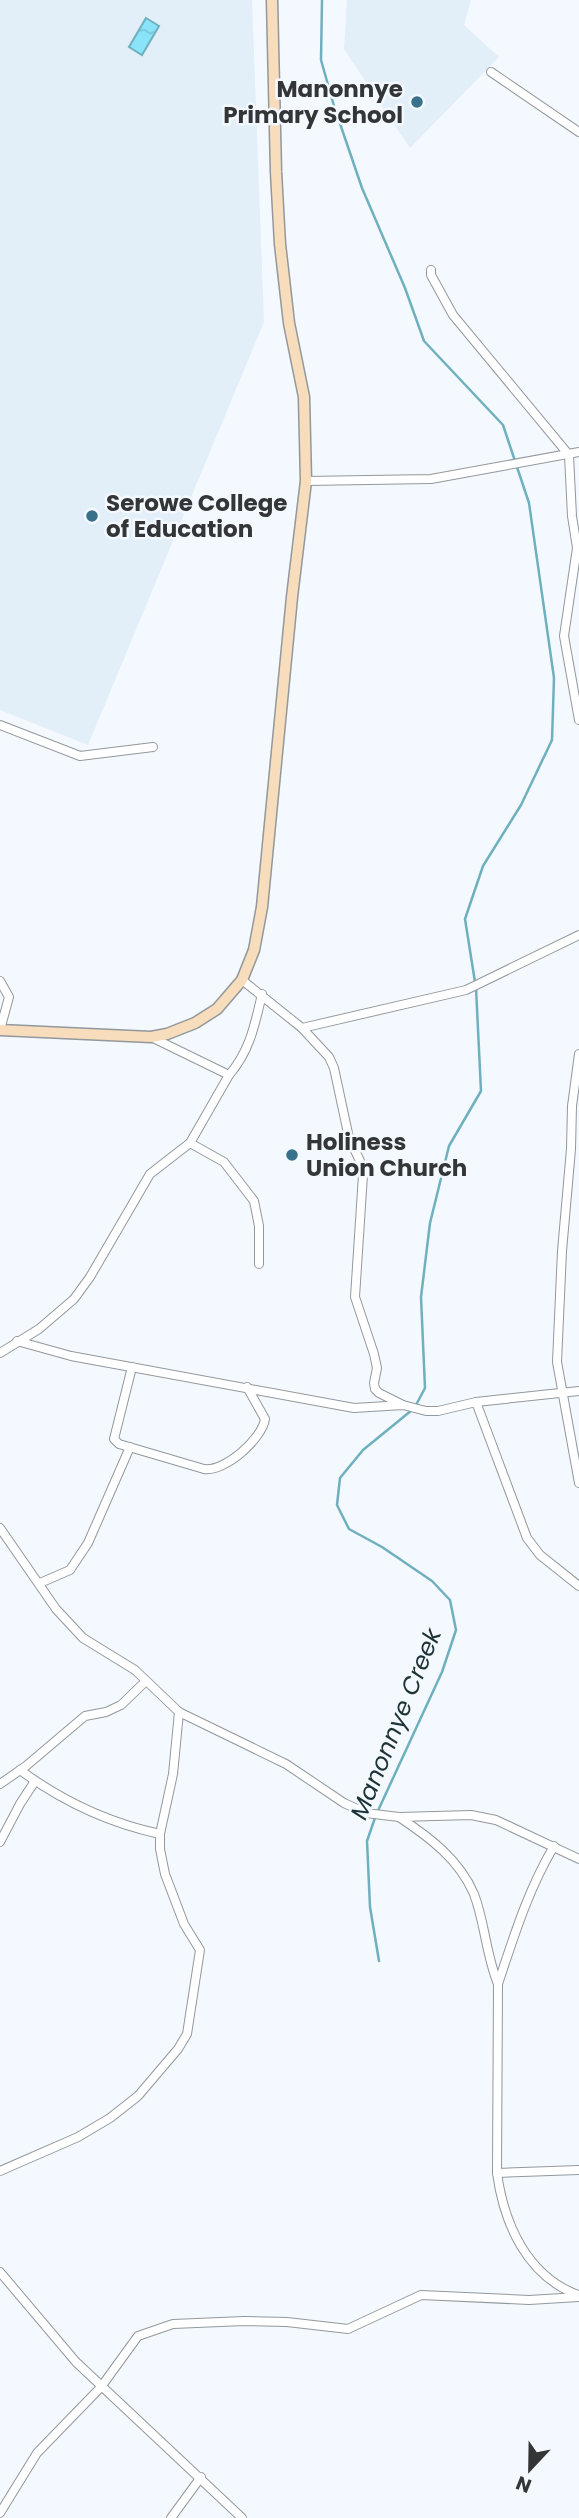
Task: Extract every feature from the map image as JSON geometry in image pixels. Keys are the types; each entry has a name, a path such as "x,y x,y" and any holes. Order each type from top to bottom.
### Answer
{"street":[{"path":"0,981 9,997 0,1030 151,1037 180,1030 208,1016 242,980 254,950 260,921 306,481 304,397 288,310 280,232 272,0"},
{"path":"491,72 579,132"},
{"path":"432,270 431,275 453,314 569,455 572,516 577,548 564,636 579,720"},
{"path":"306,481 431,479 579,452"},
{"path":"0,725 80,756 153,747"},
{"path":"302,1028 466,990 579,935"},
{"path":"242,980 302,1028 329,1057 334,1068 349,1138 360,1161 363,1175 355,1297 374,1354 377,1368 374,1383 379,1393 403,1405 438,1411 476,1402 579,1391"},
{"path":"0,1353 39,1329 74,1299 90,1277 150,1174 190,1143 247,1048 262,995"},
{"path":"151,1037 229,1075"},
{"path":"579,1054 572,1106 557,1362 579,1483"},
{"path":"190,1143 224,1163 254,1201 259,1226 259,1264"},
{"path":"17,1341 71,1356 354,1408 403,1405"},
{"path":"132,1367 113,1437 117,1443 204,1469 215,1469 243,1450 258,1437 264,1426 265,1419 247,1387"},
{"path":"476,1402 527,1538 540,1555 579,1586"},
{"path":"40,1583 70,1570 88,1543 130,1447"},
{"path":"0,1528 56,1609 83,1638 135,1670 179,1712 286,1764 344,1802 366,1813 399,1817 471,1815 496,1820 579,1859"},
{"path":"0,1784 85,1716 106,1712 121,1705 146,1681"},
{"path":"0,2171 78,2137 110,2118 138,2096 178,2049 187,2034 200,1950 184,1924 165,1874 160,1849 160,1834 173,1774 179,1712"},
{"path":"20,1770 35,1781 110,1821 160,1834"},
{"path":"0,1842 35,1781"},
{"path":"399,1817 431,1838 447,1853 469,1886 474,1895 498,1984"},
{"path":"554,1846 537,1874 517,1922 498,1984 497,2173 501,2199 522,2249 539,2272 554,2284 579,2297"},
{"path":"497,2173 579,2170"},
{"path":"0,2272 76,2362 242,2518"},
{"path":"0,2513 37,2453 101,2387 138,2336 173,2324 276,2322 348,2329 421,2295 529,2300 579,2297"},
{"path":"172,2518 201,2477"}],"shaded area":[{"name":"Serowe College of Education","path":"0,0 252,0 264,322 88,745 0,710"},
{"name":"Manonnye Primary School","path":"347,0 471,0 464,25 499,57 410,148 344,49"}],"water":[{"path":"146,18 159,26 142,55 129,47"}],"waterway":[{"name":"Manonnye Creek","path":"322,0 321,60 334,106 362,188 405,288 424,341 503,425 529,503 554,678 552,740 521,805 483,866 465,919 475,982"},
{"name":"Manonnye Creek","path":"416,1405 425,1388 421,1297 430,1223 449,1146 481,1091 476,988"},
{"name":"Manonnye Creek","path":"379,1961 370,1907 367,1841 376,1815 442,1672 456,1630 450,1600 432,1581 382,1547 349,1529 337,1505 340,1478 363,1450 412,1410"}],"place":[{"name":"Manonnye Primary School","path":"417,102"},
{"name":"Serowe College of Education","path":"92,516"},
{"name":"Holiness Union Church","path":"292,1155"}]}
